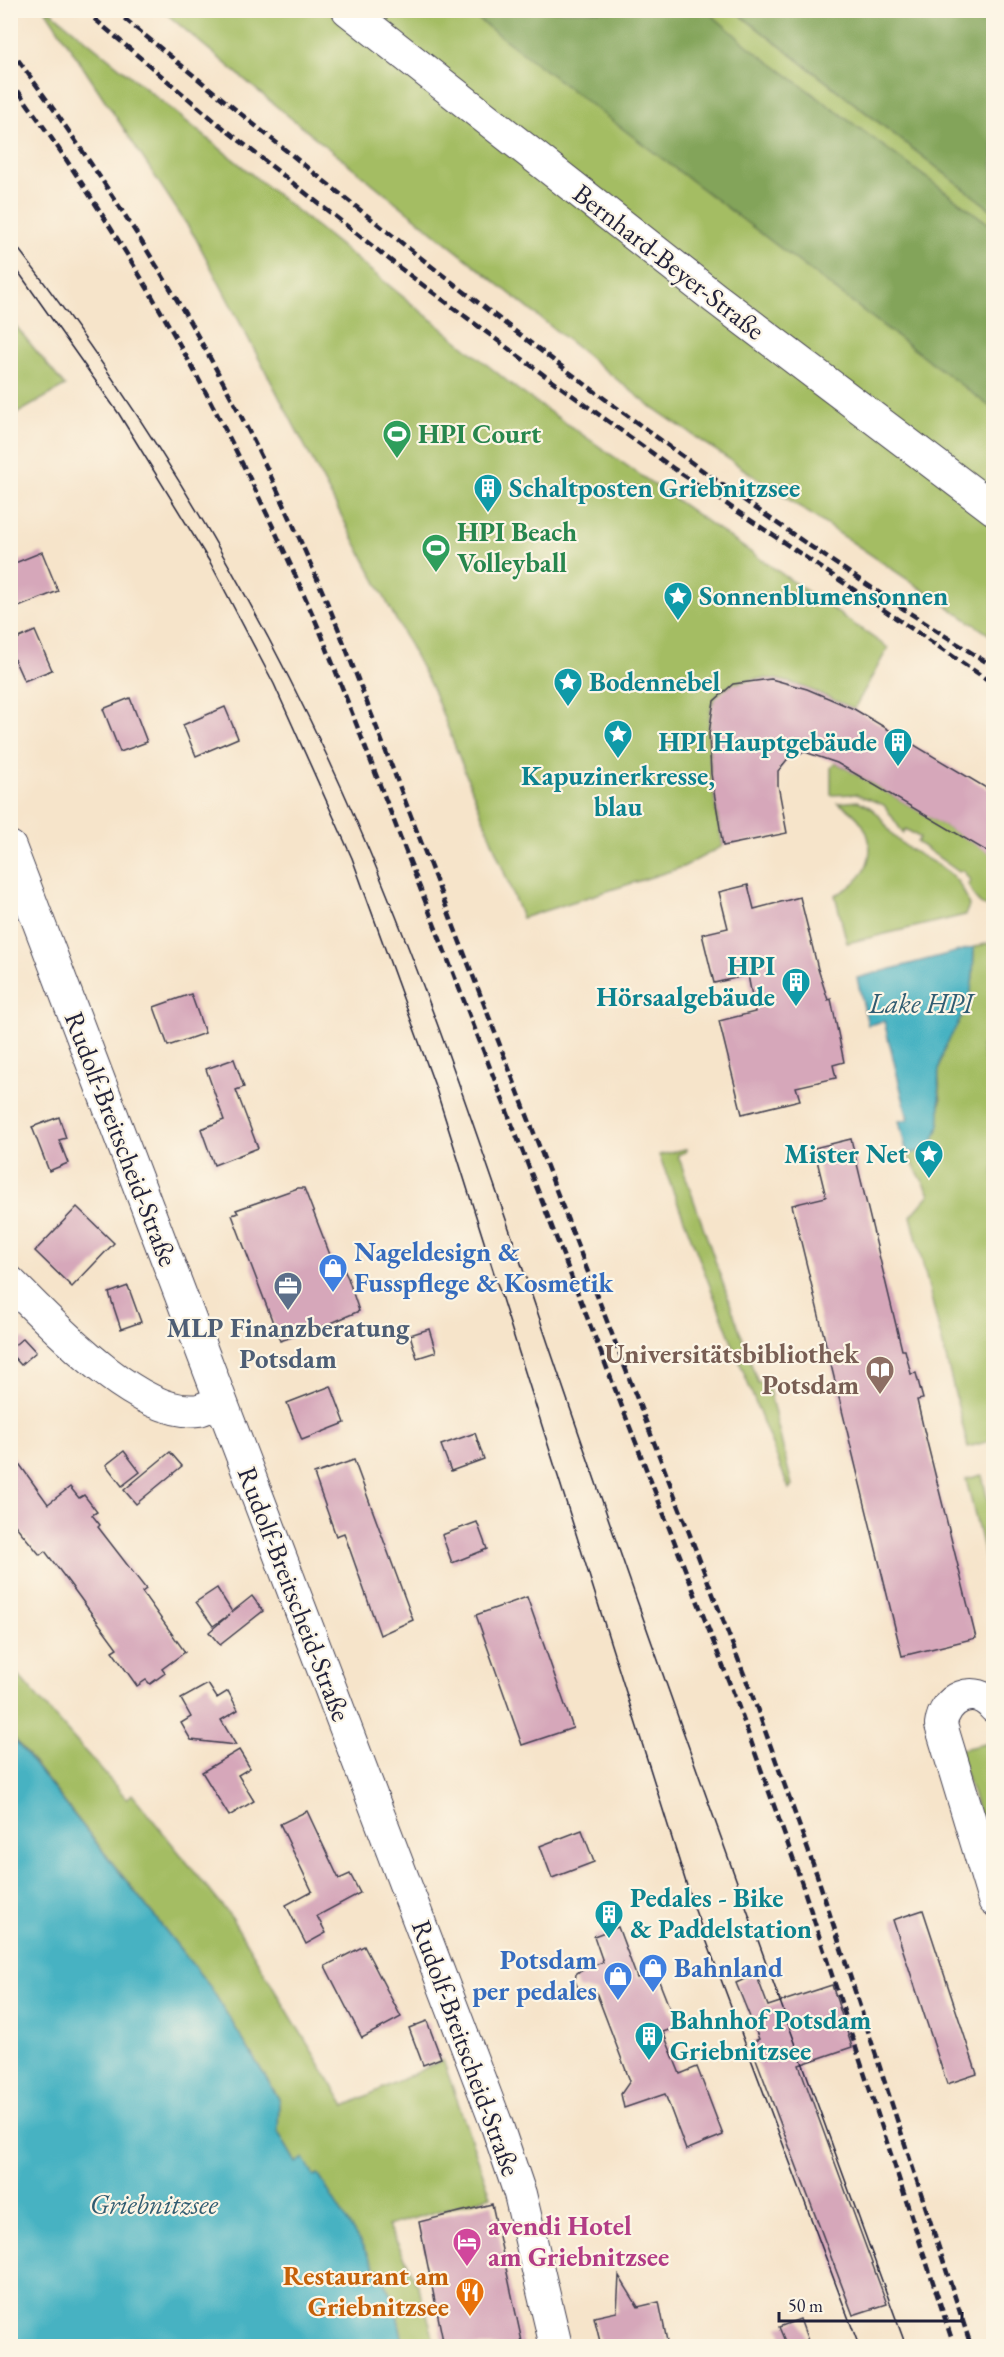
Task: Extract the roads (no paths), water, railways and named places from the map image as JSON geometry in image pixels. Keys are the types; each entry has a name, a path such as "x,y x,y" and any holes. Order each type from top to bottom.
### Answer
{"street":[{"name":"Bernhard-Beyer-Straße","path":"348,10 715,298 993,508"},
{"name":"Rudolf-Breitscheid-Straße","path":"10,847 496,2123 520,2194 556,2346"},
{"path":"10,1282 75,1349 128,1386 160,1403 178,1408 198,1410 220,1401"},
{"path":"993,1707 983,1697 975,1695 958,1697 946,1708 941,1725 993,1900"}],"water":[{"name":"Lake HPI","path":"974,947 973,977 969,1000 940,1062 938,1130 929,1146 907,1154 899,1121 908,1119 884,1021 868,1025 857,978"},
{"name":"Griebnitzsee","path":"10,1734 211,1988 279,2099 278,2132 296,2163 304,2158 314,2176 318,2174 393,2296 404,2346 11,2346"}],"tram line":[{"path":"10,238 101,362 185,490 261,623 296,691 367,845 435,1017 664,1678 906,2346"},
{"path":"10,260 119,414 211,564 274,684 352,858 435,1086 693,1905 859,2346"}],"railway":[{"path":"84,10 216,122 400,268 544,375 673,468 994,684"},
{"path":"114,10 327,184 544,353 765,515 994,667"},
{"path":"10,49 99,176 181,307 246,425 274,482 338,628 754,1700 817,1875 971,2346"},
{"path":"10,80 101,212 182,349 255,490 322,636 738,1705 801,1881 954,2346"}],"place":[{"name":"HPI Court","path":"397,460"},
{"name":"Schaltposten Griebnitzsee","path":"488,514"},
{"name":"HPI Beach Volleyball","path":"436,574"},
{"name":"Sonnenblumensonnen","path":"678,622"},
{"name":"Bodennebel","path":"568,708"},
{"name":"Kapuzinerkresse, blau","path":"618,760"},
{"name":"HPI Hauptgebäude","path":"898,768"},
{"name":"HPI Hörsaalgebäude","path":"796,1008"},
{"name":"Mister Net","path":"929,1180"},
{"name":"Nageldesign & Fusspflege & Kosmetik","path":"333,1294"},
{"name":"MLP Finanzberatung Potsdam","path":"288,1312"},
{"name":"Universitätsbibliothek Potsdam","path":"880,1396"},
{"name":"Pedales - Bike & Paddelstation","path":"609,1940"},
{"name":"Bahnland","path":"653,1994"},
{"name":"Potsdam per pedales","path":"618,2002"},
{"name":"Bahnhof Potsdam Griebnitzsee","path":"649,2062"},
{"name":"avendi Hotel am Griebnitzsee","path":"467,2268"},
{"name":"Restaurant am Griebnitzsee","path":"470,2318"}]}
